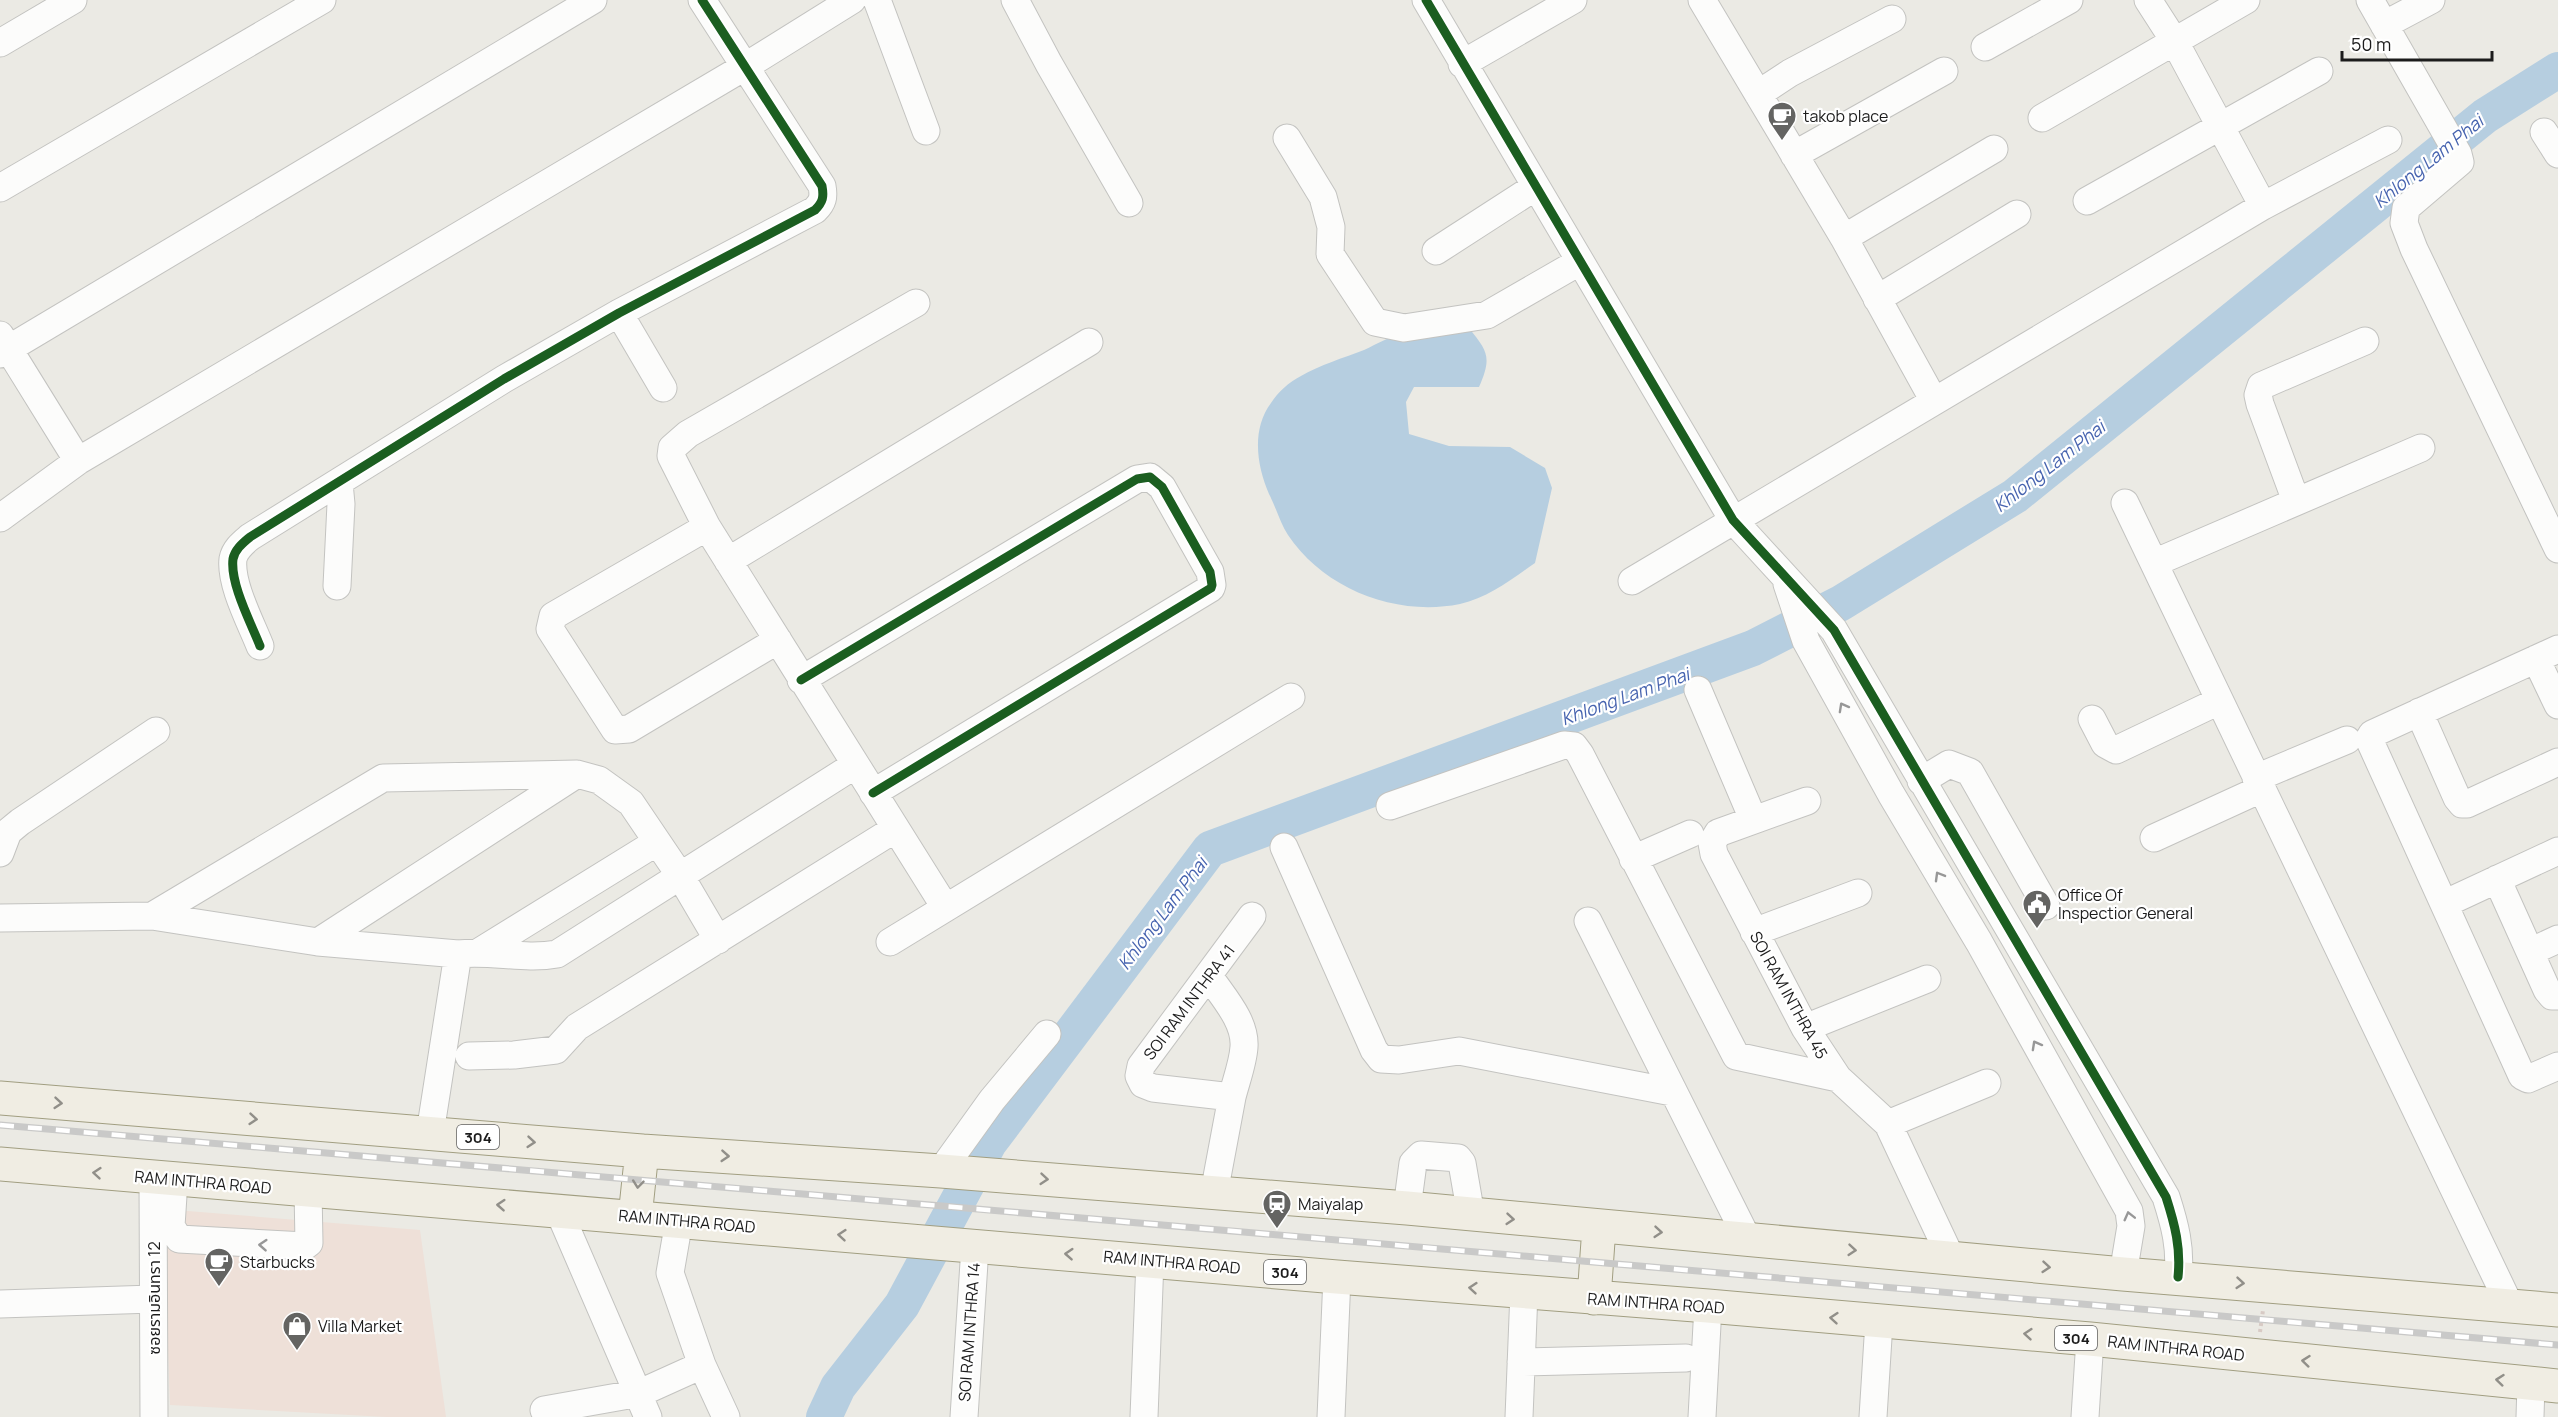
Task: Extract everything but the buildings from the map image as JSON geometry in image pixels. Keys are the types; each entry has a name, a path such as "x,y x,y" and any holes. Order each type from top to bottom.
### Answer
{"main road":[{"name":"304","path":"0,1098 642,1150 1214,1192 2123,1274 2558,1310"},
{"path":"635,1217 642,1150"},
{"name":"RAM INTHRA ROAD","path":"0,1164 2090,1339 2545,1385"},
{"path":"1594,1298 1599,1227"}],"street":[{"path":"0,43 73,0"},
{"path":"0,188 322,0"},
{"path":"78,461 3,346 593,0"},
{"path":"260,646 242,601 233,559 238,547 250,537 504,379 619,313 815,210 822,202 822,186 702,0"},
{"path":"0,518 78,461 746,66 852,0"},
{"path":"877,0 926,131"},
{"path":"1015,0 1129,203"},
{"path":"1426,0 1733,520 1784,574 1814,625 1921,781 1984,884 2166,1197 2176,1226 2180,1255 2178,1277"},
{"path":"1462,64 1573,0"},
{"path":"1985,47 2069,0"},
{"path":"2148,0 2175,42 2263,206"},
{"path":"2042,117 2246,0"},
{"path":"2370,0 2458,154 2460,162 2406,208 2404,223 2414,249 2558,549"},
{"path":"2384,25 2431,0"},
{"path":"1712,4 1758,94 1844,237 1934,401"},
{"path":"1758,94 1790,73 1892,19"},
{"path":"1794,155 1944,71"},
{"path":"2086,201 2319,71"},
{"path":"1287,138 1323,197 1331,226 1330,254 1376,322 1404,328 1487,315 1579,262"},
{"path":"1632,581 2263,206 2388,140"},
{"path":"1844,237 1994,149"},
{"path":"1436,250 1535,187"},
{"path":"1877,298 2018,214"},
{"path":"916,303 678,441 672,448 671,456 728,561 945,907"},
{"path":"619,313 663,388"},
{"path":"2296,501 2260,404 2261,386 2365,341"},
{"path":"728,561 1089,342"},
{"path":"2154,563 2421,448"},
{"path":"801,680 1137,479 1150,477 1162,487 1210,572 1211,588 873,793"},
{"path":"337,586 341,504 339,483"},
{"path":"2125,503 2510,1306"},
{"path":"707,526 553,616 550,629 615,730 629,729 778,640"},
{"path":"1814,625 1902,813 1979,942 2129,1211 2131,1226 2123,1274"},
{"path":"2558,705 2547,654 2372,734 2369,739 2522,1076 2528,1079 2533,1078 2558,1066"},
{"path":"1698,690 1753,819"},
{"path":"890,942 1291,697"},
{"path":"2092,719 2105,744 2116,750 2218,701"},
{"path":"2419,712 2457,798 2462,804 2467,804 2558,762"},
{"path":"0,853 8,832 20,822 156,730"},
{"path":"2154,838 2347,740"},
{"path":"1390,806 1564,745 1574,746 1736,1056 1838,1078"},
{"path":"1921,781 1949,764 1970,771 2046,906"},
{"path":"0,918 152,916 318,942 469,953 544,956 557,954 855,765"},
{"path":"152,916 383,778 578,774 599,780 631,803 681,877 718,940"},
{"path":"318,942 578,774"},
{"name":"SOI RAM INTHRA 45","path":"1807,801 1718,833 1712,843 1714,854 1805,1028 1838,1078 1888,1124 1951,1258"},
{"path":"469,1056 514,1055 556,1050 577,1028 895,829"},
{"path":"1633,859 1689,834"},
{"path":"430,1133 469,953 657,842"},
{"path":"1284,847 1374,1050 1381,1059 1399,1060 1459,1051 1672,1092"},
{"path":"2444,904 2558,851"},
{"path":"2497,879 2547,990 2552,996 2558,996"},
{"path":"1754,932 1858,893"},
{"name":"SOI RAM INTHRA 41","path":"1232,1097 1153,1088 1143,1084 1140,1076 1141,1066 1252,916"},
{"path":"1588,921 1748,1240"},
{"path":"2530,952 2558,939"},
{"path":"1209,976 1238,1019 1245,1046 1232,1097 1214,1192"},
{"path":"1805,1028 1927,979"},
{"path":"961,1173 992,1100 1047,1034"},
{"path":"1888,1124 1987,1083"},
{"path":"1407,1208 1413,1163 1421,1155 1458,1158 1462,1164 1471,1215"},
{"path":"164,1179 171,1226 174,1234 180,1239 305,1246 309,1243 308,1190"},
{"name":"ซอยรามอินทรา 12","path":"154,1417 153,1299 164,1179"},
{"path":"558,1209 644,1405"},
{"path":"679,1221 670,1273 702,1365 726,1417"},
{"name":"SOI RAM INTHRA 14","path":"962,1246 964,1417"},
{"path":"1144,1417 1150,1260"},
{"path":"1331,1417 1337,1277"},
{"path":"1519,1417 1524,1292"},
{"path":"0,1304 153,1299"},
{"path":"1702,1417 1708,1306"},
{"path":"1873,1417 1879,1322"},
{"path":"2085,1417 2090,1339"},
{"path":"1521,1362 1686,1358"},
{"path":"544,1410 644,1405 702,1365"},
{"path":"2530,1417 2545,1385"}],"path":[{"path":"2258,1356 2265,1285"}],"shaded area":[{"path":"163,1209 420,1230 446,1417 386,1417 170,1405"}],"water":[{"path":"1469,328 1486,355 1486,368 1479,387 1414,387 1406,402 1409,434 1449,446 1510,447 1545,468 1552,488 1535,563 1490,593 1460,604 1436,607 1411,606 1364,595 1341,584 1321,570 1303,554 1285,530 1261,472 1258,436 1265,414 1277,395 1288,384 1324,365 1401,334"}],"waterway":[{"name":"Khlong Lam Phai","path":"824,1417 838,1387 902,1305 989,1143 1210,849 1753,648 1841,603 2015,496 2485,116 2558,70"}],"railway":[{"path":"0,1125 2558,1345"}],"cycle path":[{"path":"260,646 238,591 233,569 236,552 250,537 504,379 619,313 815,210 820,204 823,196 822,186 702,0"},
{"path":"1426,0 1733,520 1834,630 2166,1197 2179,1256 2178,1277"},
{"path":"801,680 1137,479 1150,477 1162,487 1210,572 1211,588 873,793"}],"place":[{"name":"takob place","path":"1782,142"},
{"name":"Office Of Inspectior General","path":"2037,930"},
{"name":"Maiyalap","path":"1277,1230"},
{"name":"Starbucks","path":"219,1288"},
{"name":"Villa Market","path":"297,1352"}]}
